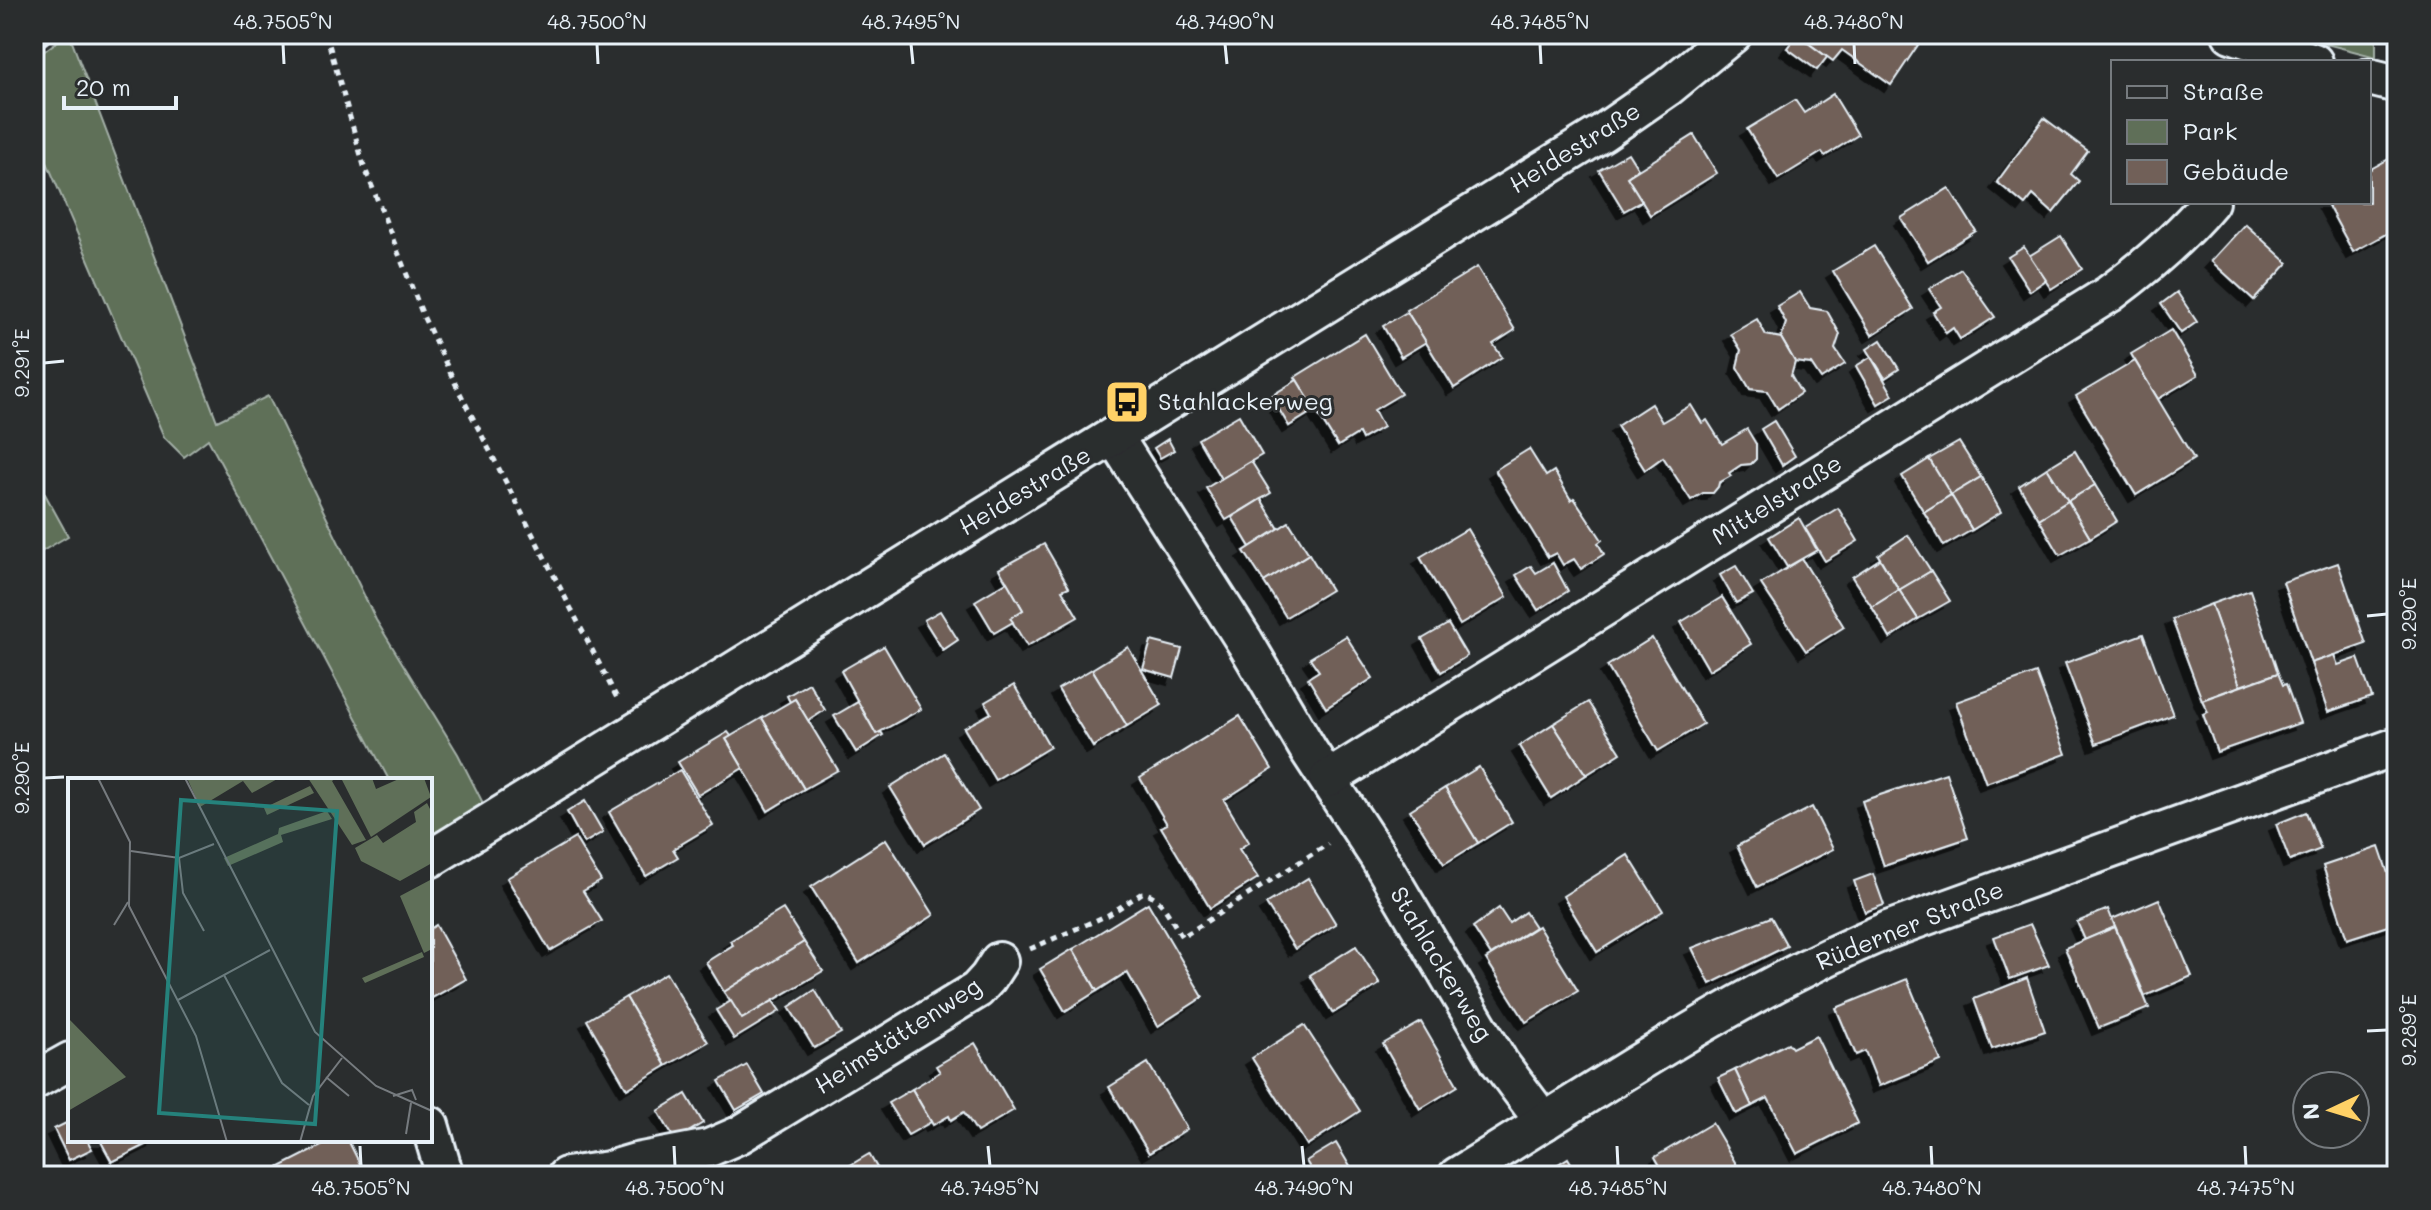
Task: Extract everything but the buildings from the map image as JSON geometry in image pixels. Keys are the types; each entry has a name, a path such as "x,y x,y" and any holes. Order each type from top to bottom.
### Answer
{"street":[{"name":"Heidestraße","path":"432,858 1636,111 1692,70 1733,34"},
{"path":"2231,34 2295,59"},
{"path":"2371,78 2397,84"},
{"name":"Mittelstraße","path":"1328,779 2109,294 2155,260 2208,204"},
{"name":"Stahlackerweg","path":"1114,436 1359,826 1500,1063 1544,1122"},
{"name":"Rüderner Straße","path":"1457,1176 1720,1014 1851,946 2397,746"},
{"name":"Heimstättenweg","path":"566,1176 709,1148 728,1140 977,990 999,961"},
{"path":"34,1081 68,1062"},
{"path":"432,1132 445,1176"}],"path":[{"path":"34,51 56,34"},
{"path":"326,34 364,166 424,318 590,649 635,731"},
{"name":"Heimstättenweg","path":"999,961 1099,919 1147,892 1154,896 1182,937 1359,826"}],"green space":[{"path":"69,34 217,421 268,396 376,620 458,754 485,807 432,839 432,778 388,778 208,439 184,457 164,437 34,132 34,59"},
{"path":"2288,34 2376,34 2376,57"},
{"path":"34,474 68,536 34,556"}],"place":[{"name":"Stahlackerweg","path":"1127,402"}]}
